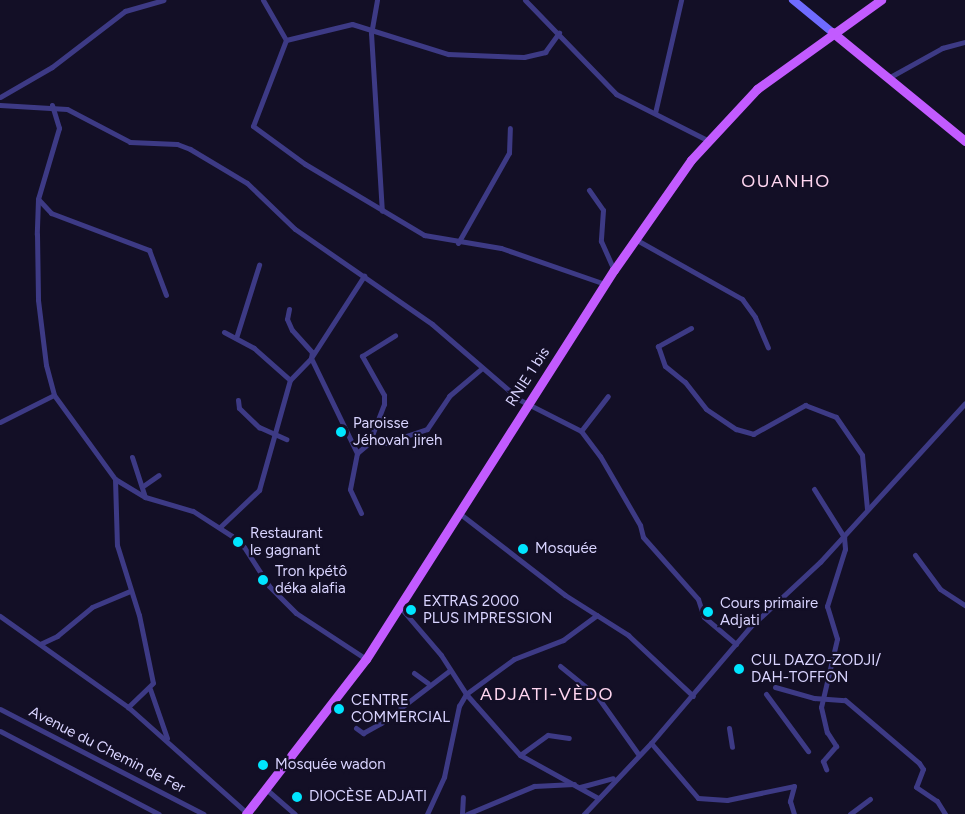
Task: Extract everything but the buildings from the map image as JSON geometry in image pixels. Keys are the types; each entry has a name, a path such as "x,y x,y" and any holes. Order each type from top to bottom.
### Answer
{"main road":[{"path":"793,0 890,77 965,141"},
{"name":"RNIE 1 bis","path":"247,814 366,659 614,270 707,140 757,89 832,32 881,0"}],"street":[{"path":"0,97 52,67 125,11 164,0"},
{"path":"263,0 286,40"},
{"path":"377,0 371,33 382,211"},
{"path":"525,0 560,33 605,85 707,140"},
{"path":"656,113 681,0"},
{"path":"286,40 352,24 371,33 448,54 524,57 545,52 560,33"},
{"path":"286,40 253,126 424,236 529,256 605,284"},
{"path":"890,77 942,48 965,42"},
{"path":"0,105 52,105 85,117 130,142 177,144 190,149 240,178 295,229 432,324 481,369 527,405 581,431 600,456 640,525 643,537 698,599 704,616 736,644"},
{"path":"52,105 60,128 38,199 38,300 46,364 54,395 115,478 146,497 193,511 220,527 244,547 269,586 296,613 366,659"},
{"path":"458,243 509,153 510,128"},
{"path":"589,190 603,210 601,241 614,270"},
{"path":"38,199 51,213 149,250 166,296"},
{"path":"635,239 742,299 755,317 768,347"},
{"path":"236,338 259,265"},
{"path":"220,527 259,490 290,380 311,358 364,276"},
{"path":"289,309 290,325 310,350 311,358 357,453 350,489 360,513"},
{"path":"691,328 658,345 665,366 685,382 706,409 736,429 753,434 805,405 836,417 862,455 867,509"},
{"path":"224,332 236,338 290,380"},
{"path":"357,453 369,443 384,404 384,395 362,356 395,335"},
{"path":"369,443 386,443 427,429 448,396 481,369"},
{"path":"0,421 54,395"},
{"path":"581,431 608,396"},
{"path":"238,400 238,408 259,427 286,440"},
{"path":"584,814 651,743 736,644 844,537 965,403"},
{"path":"132,457 146,497"},
{"path":"143,486 159,475"},
{"path":"115,478 117,545 144,638 150,689 168,740"},
{"path":"814,489 844,537 845,549 827,606 837,639 821,699 827,732 836,746 823,760 826,769"},
{"path":"459,513 565,595 627,635 693,696"},
{"path":"915,555 940,589 965,605"},
{"path":"40,644 57,636 92,607 130,591"},
{"path":"400,607 441,655 448,671 466,694 520,755 598,798"},
{"path":"427,814 428,807 444,777 459,706 466,694 514,659 562,640 597,615"},
{"path":"0,616 128,707 168,740 247,814"},
{"path":"560,666 597,696 639,755"},
{"path":"356,728 363,733 381,723 422,694 429,683 448,671"},
{"path":"414,673 429,683"},
{"path":"775,687 821,699 845,700 889,736 893,744 912,755 923,769 916,787 938,801 945,814"},
{"path":"128,707 150,689"},
{"path":"766,694 808,751"},
{"name":"Avenue du Chemin de Fer","path":"0,709 203,814"},
{"path":"729,728 732,747"},
{"name":"Avenue du Chemin de Fer","path":"0,731 159,814"},
{"path":"520,755 548,735 569,738"},
{"path":"651,743 698,798 727,800 794,786 790,801 794,814"},
{"path":"464,796 465,814 534,786 550,782 578,785 610,781 622,773"},
{"path":"266,789 296,814"},
{"path":"849,814 870,799"},
{"path":"428,807 434,814"}],"place":[{"name":"Paroisse Jéhovah jireh","path":"341,432"},
{"name":"Restaurant le gagnant","path":"238,542"},
{"name":"Mosquée","path":"523,549"},
{"name":"Tron kpétô déka alafia","path":"263,580"},
{"name":"EXTRAS 2000 PLUS IMPRESSION","path":"411,610"},
{"name":"Cours primaire Adjati","path":"708,612"},
{"name":"CUL DAZO-ZODJI/ DAH-TOFFON","path":"739,669"},
{"name":"CENTRE COMMERCIAL","path":"339,709"},
{"name":"Mosquée wadon","path":"263,765"},
{"name":"DIOCÈSE ADJATI","path":"297,797"}],"district":[{"name":"OUANHO","path":"786,181"},
{"name":"ADJATI-VÈDO","path":"547,694"}]}
